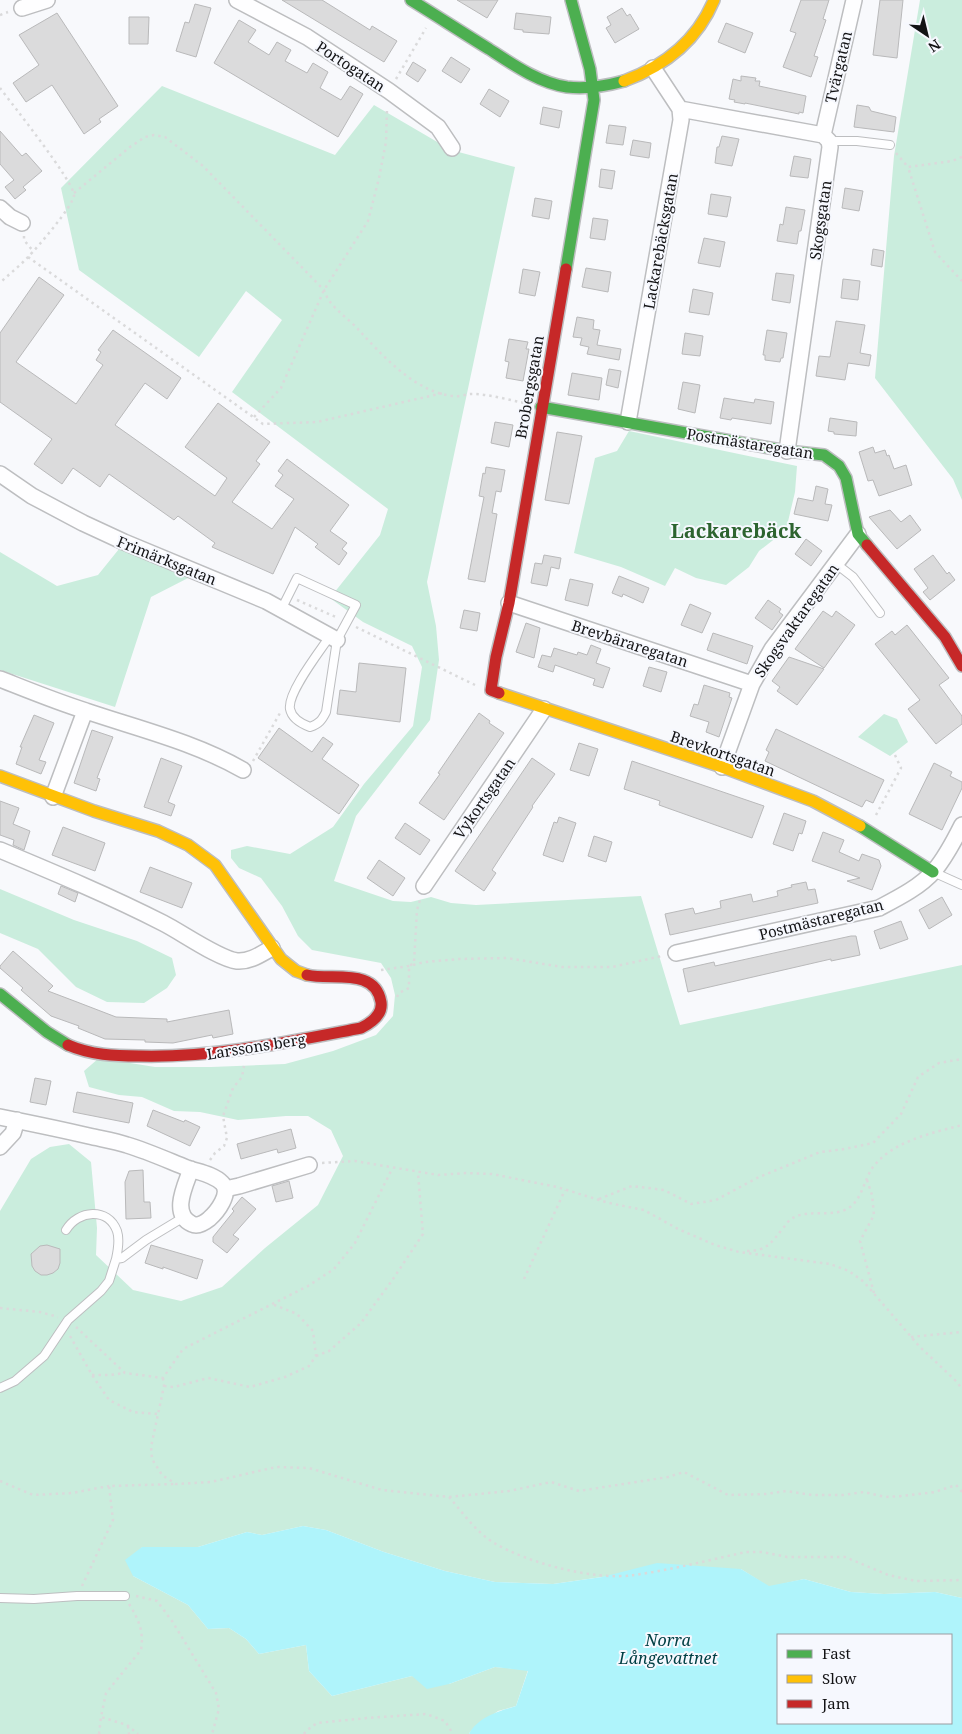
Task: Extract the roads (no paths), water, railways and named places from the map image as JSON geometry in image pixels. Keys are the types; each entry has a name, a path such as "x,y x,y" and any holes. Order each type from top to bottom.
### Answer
{"street":[{"path":"20,4 48,0"},
{"name":"Portogatan","path":"237,0 307,37 389,90 438,127 452,148"},
{"path":"411,0 520,68 547,81 567,87 592,88 632,79 674,55 692,38 705,20 714,0"},
{"name":"Brobergsgatan","path":"491,690 496,657 509,603 594,100 590,69 571,0"},
{"name":"Tvärgatan","path":"826,138 854,0"},
{"path":"653,68 680,109 826,138"},
{"name":"Lackarebäcksgatan","path":"628,422 681,120 680,109"},
{"name":"Skogsgatan","path":"787,451 830,147 826,138"},
{"path":"0,208 10,217 22,223"},
{"name":"Postmästaregatan","path":"541,407 787,451 824,455 839,466 846,478 858,534 945,637 962,666"},
{"name":"Frimärksgatan","path":"0,474 32,496 92,527 150,554 231,586 334,638"},
{"name":"Skogsvaktaregatan","path":"722,767 752,684 772,649 858,534"},
{"name":"Brevbäraregatan","path":"509,603 752,684"},
{"path":"0,679 85,711 129,724 217,756 243,770"},
{"name":"Brevkortsgatan","path":"491,690 544,710 722,767 813,801 868,830 933,872"},
{"name":"Vykortsgatan","path":"424,886 544,710"},
{"path":"54,797 85,711"},
{"path":"0,776 54,797 180,839 205,854 216,865 272,948 246,960 236,961 224,957 163,923 64,876 0,850"},
{"name":"Postmästaregatan","path":"676,953 879,908 908,892 933,872 954,842 962,825"},
{"name":"Larssons berg","path":"0,994 64,1044 110,1055 160,1057 243,1050 361,1028 376,1018 381,1008 378,991 366,980 352,977 322,977 302,974 291,968 272,948"},
{"path":"0,1117 126,1144 198,1171 223,1183 225,1189 223,1200 215,1212 202,1224 195,1225 184,1217 181,1212 180,1203 198,1171"},
{"path":"0,1147 13,1133 17,1120"},
{"path":"225,1189 309,1165"}],"lane":[{"path":"826,138 890,145"},
{"path":"835,564 853,578 880,613"},
{"path":"281,610 297,578 356,605 334,638 295,689 290,709 293,715 304,725 310,727 322,720 326,712 334,638"},
{"path":"933,872 962,885"},
{"path":"0,1388 15,1381 37,1363 66,1323 101,1291 108,1281 118,1247 116,1230 112,1223 101,1214 92,1213 82,1215 69,1224 66,1230"},
{"path":"116,1259 122,1258 146,1240 184,1217"},
{"path":"0,1598 34,1599 77,1596 125,1596"}],"water":[{"name":"Norra Långevattnet","path":"303,1526 326,1530 384,1552 445,1571 495,1582 553,1584 602,1577 657,1563 741,1569 769,1586 804,1579 851,1592 884,1594 935,1592 962,1598 962,1734 469,1734 483,1719 516,1706 528,1671 495,1667 449,1684 427,1689 412,1676 332,1696 309,1671 306,1645 259,1654 246,1639 229,1628 208,1629 188,1605 133,1576 125,1560 142,1547 198,1547 247,1532 262,1535"}],"district":[{"name":"Lackarebäck","path":"736,530"}]}
